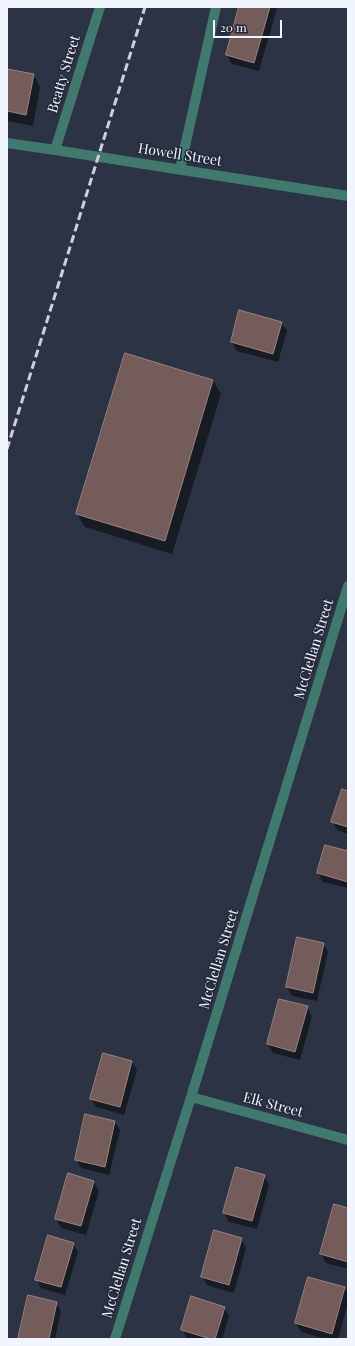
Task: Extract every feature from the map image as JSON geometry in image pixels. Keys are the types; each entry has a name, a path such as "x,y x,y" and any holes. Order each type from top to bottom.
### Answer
{"street":[{"name":"Beatty Street","path":"55,150 100,7"},
{"path":"180,169 216,7"},
{"name":"Howell Street","path":"7,143 348,196"},
{"name":"McClellan Street","path":"115,1339 348,586"},
{"name":"Elk Street","path":"191,1097 348,1140"}],"building":[{"path":"239,7 270,7 254,63 226,55"},
{"path":"7,69 34,74 26,115 7,111"},
{"path":"239,310 282,322 273,354 231,342"},
{"path":"125,353 213,380 165,541 76,514"},
{"path":"342,789 348,791 348,827 331,822"},
{"path":"325,845 348,851 348,882 317,873"},
{"path":"297,937 324,943 313,993 286,987"},
{"path":"279,999 308,1006 295,1052 267,1044"},
{"path":"103,1053 132,1061 120,1107 90,1099"},
{"path":"85,1114 115,1121 105,1167 75,1160"},
{"path":"236,1167 265,1175 252,1221 223,1213"},
{"path":"68,1173 94,1181 81,1226 55,1219"},
{"path":"334,1204 348,1208 348,1262 320,1254"},
{"path":"214,1230 242,1238 229,1285 201,1277"},
{"path":"48,1235 74,1243 61,1287 35,1280"},
{"path":"308,1277 345,1287 332,1334 295,1323"},
{"path":"28,1295 57,1302 49,1339 18,1339"},
{"path":"191,1296 225,1307 215,1339 181,1330"}],"railway":[{"path":"7,449 145,7"}]}
